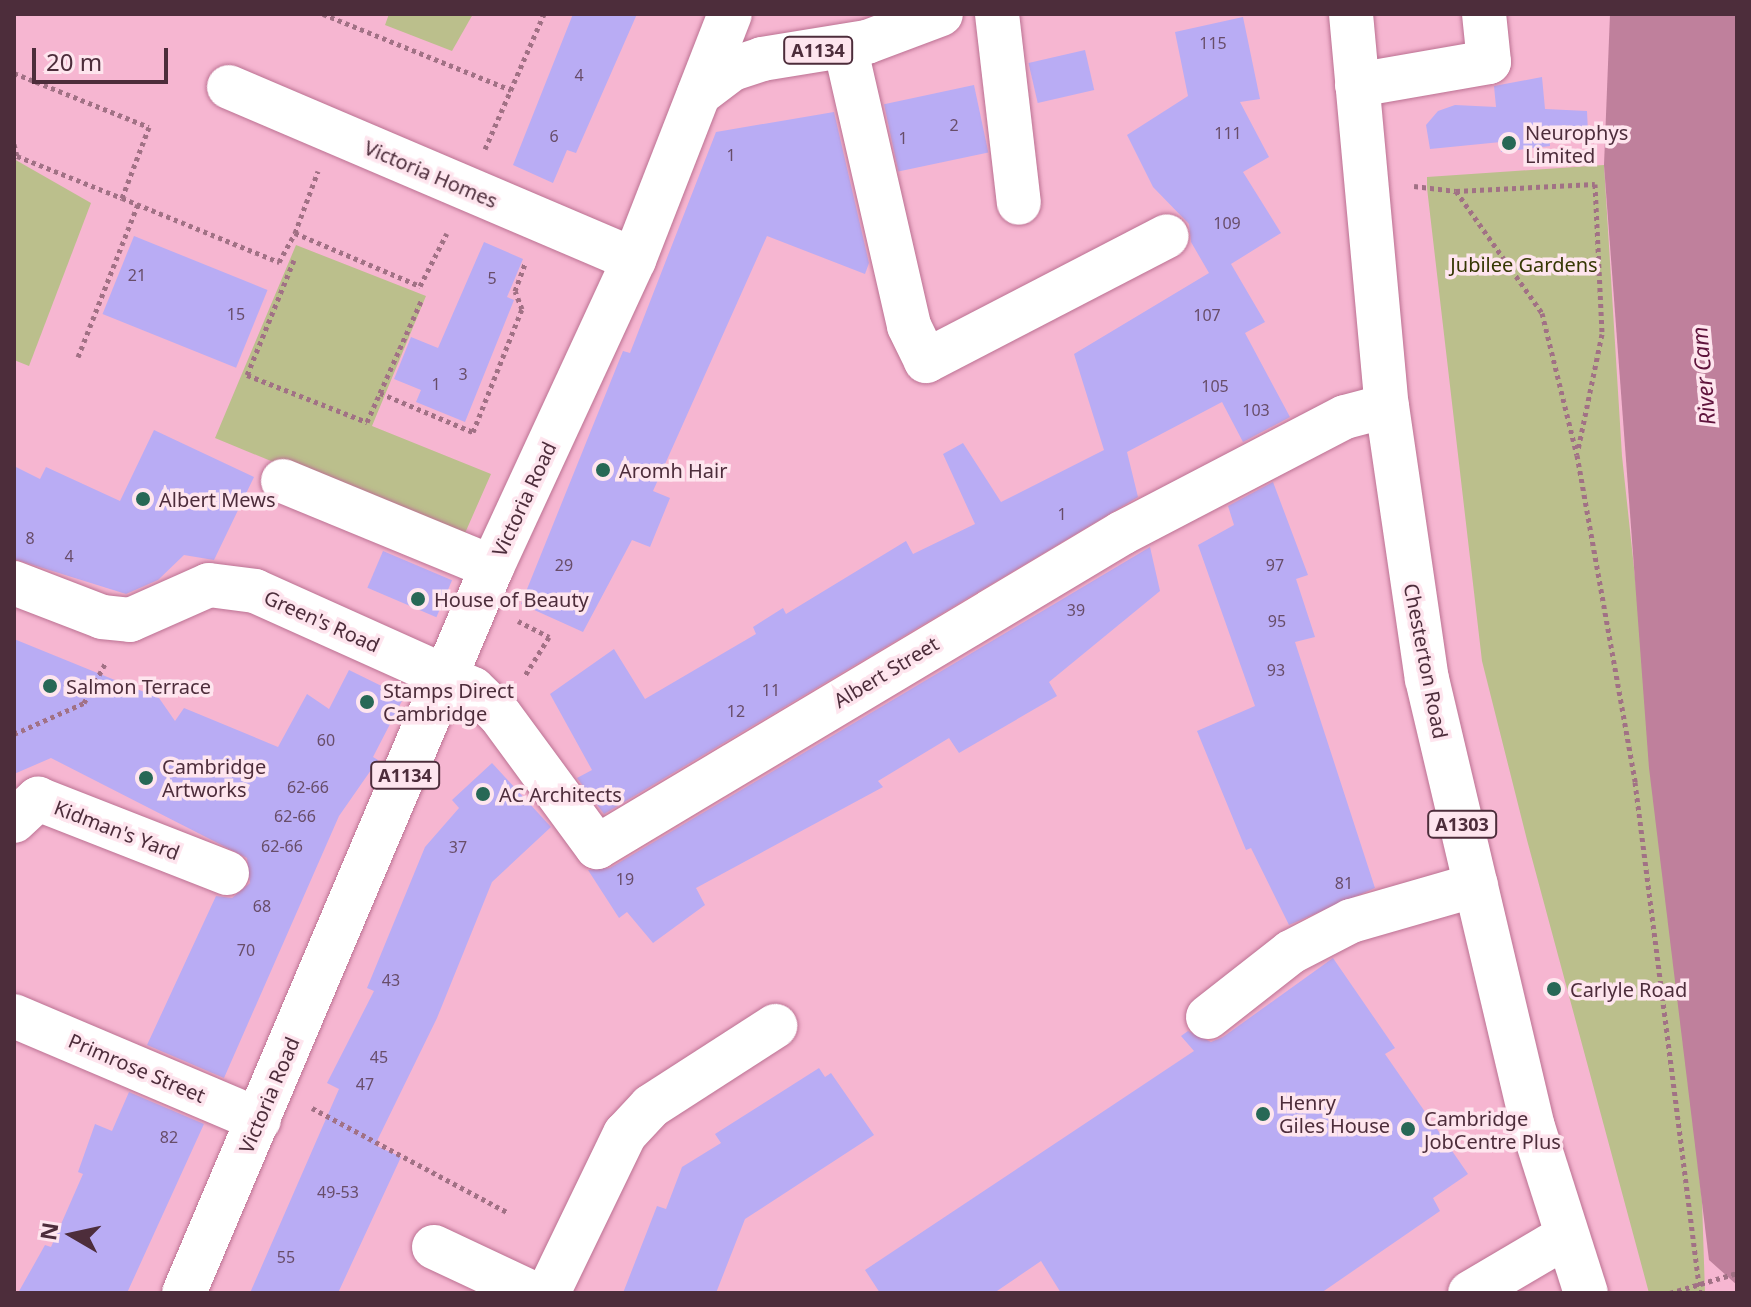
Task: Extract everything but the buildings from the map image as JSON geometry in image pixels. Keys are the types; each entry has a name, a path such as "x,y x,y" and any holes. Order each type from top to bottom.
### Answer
{"main road":[{"name":"Victoria Road","path":"184,1293 492,567 634,260 730,14"},
{"name":"A1134","path":"699,94 732,69 762,59 845,46 941,14"},
{"path":"997,14 1019,203"},
{"name":"A1303","path":"1336,14 1357,74"},
{"name":"Chesterton Road","path":"1351,14 1387,406 1427,679 1565,1237 1586,1293"},
{"path":"1357,74 1489,62 1484,14"},
{"path":"845,46 909,326 926,361 1167,236"},
{"name":"Victoria Homes","path":"229,87 634,260"},
{"name":"Albert Street","path":"447,677 473,689 500,715 597,847 1122,533 1345,417 1387,406"},
{"path":"283,481 492,567"},
{"path":"14,583 102,617 130,620"},
{"name":"Green's Road","path":"130,620 209,585 255,591 447,677"},
{"name":"Kidman's Yard","path":"14,821 38,799 227,873"},
{"path":"1208,1017 1291,952 1351,921 1476,885"},
{"name":"Primrose Street","path":"14,1016 259,1120"},
{"path":"548,1293 625,1134 651,1106 775,1026"},
{"path":"1470,1293 1565,1237"},
{"path":"434,1247 532,1293"}],"path":[{"path":"323,14 511,90"},
{"path":"482,156 544,14"},
{"path":"14,73 149,127 122,198"},
{"path":"14,144 17,156 279,262 295,233 324,155"},
{"path":"1414,186 1456,191 1595,184 1602,334 1577,455"},
{"path":"1456,191 1542,313 1577,455 1635,782 1700,1293"},
{"path":"78,357 138,204"},
{"path":"295,233 420,286 443,231 457,237"},
{"path":"380,393 473,432 522,309 515,291 527,258"},
{"path":"294,260 247,375 367,422 421,301"},
{"path":"500,715 549,637 514,619"},
{"path":"14,734 84,703 130,620"},
{"path":"313,1108 509,1213"},
{"path":"1670,1293 1737,1273"}],"green space":[{"path":"389,14 473,14 452,51 385,25"},
{"path":"14,159 91,203 29,366 14,360"},
{"name":"Jubilee Gardens","path":"1604,165 1622,456 1702,1201 1705,1293 1649,1293 1527,840 1482,661 1427,188 1427,177"},
{"path":"296,245 426,296 372,426 491,474 462,540 215,438"}],"water":[{"name":"River Cam","path":"1610,14 1737,14 1737,1285 1709,1260 1649,768 1604,165"}],"place":[{"name":"Neurophys Limited","path":"1509,143"},
{"name":"Aromh Hair","path":"603,470"},
{"name":"Albert Mews","path":"143,499"},
{"name":"House of Beauty","path":"418,599"},
{"name":"Salmon Terrace","path":"50,686"},
{"name":"Stamps Direct Cambridge","path":"367,702"},
{"name":"Cambridge Artworks","path":"146,778"},
{"name":"AC Architects","path":"483,794"},
{"name":"Carlyle Road","path":"1554,989"},
{"name":"Henry Giles House","path":"1263,1114"},
{"name":"Cambridge JobCentre Plus","path":"1408,1129"}]}
